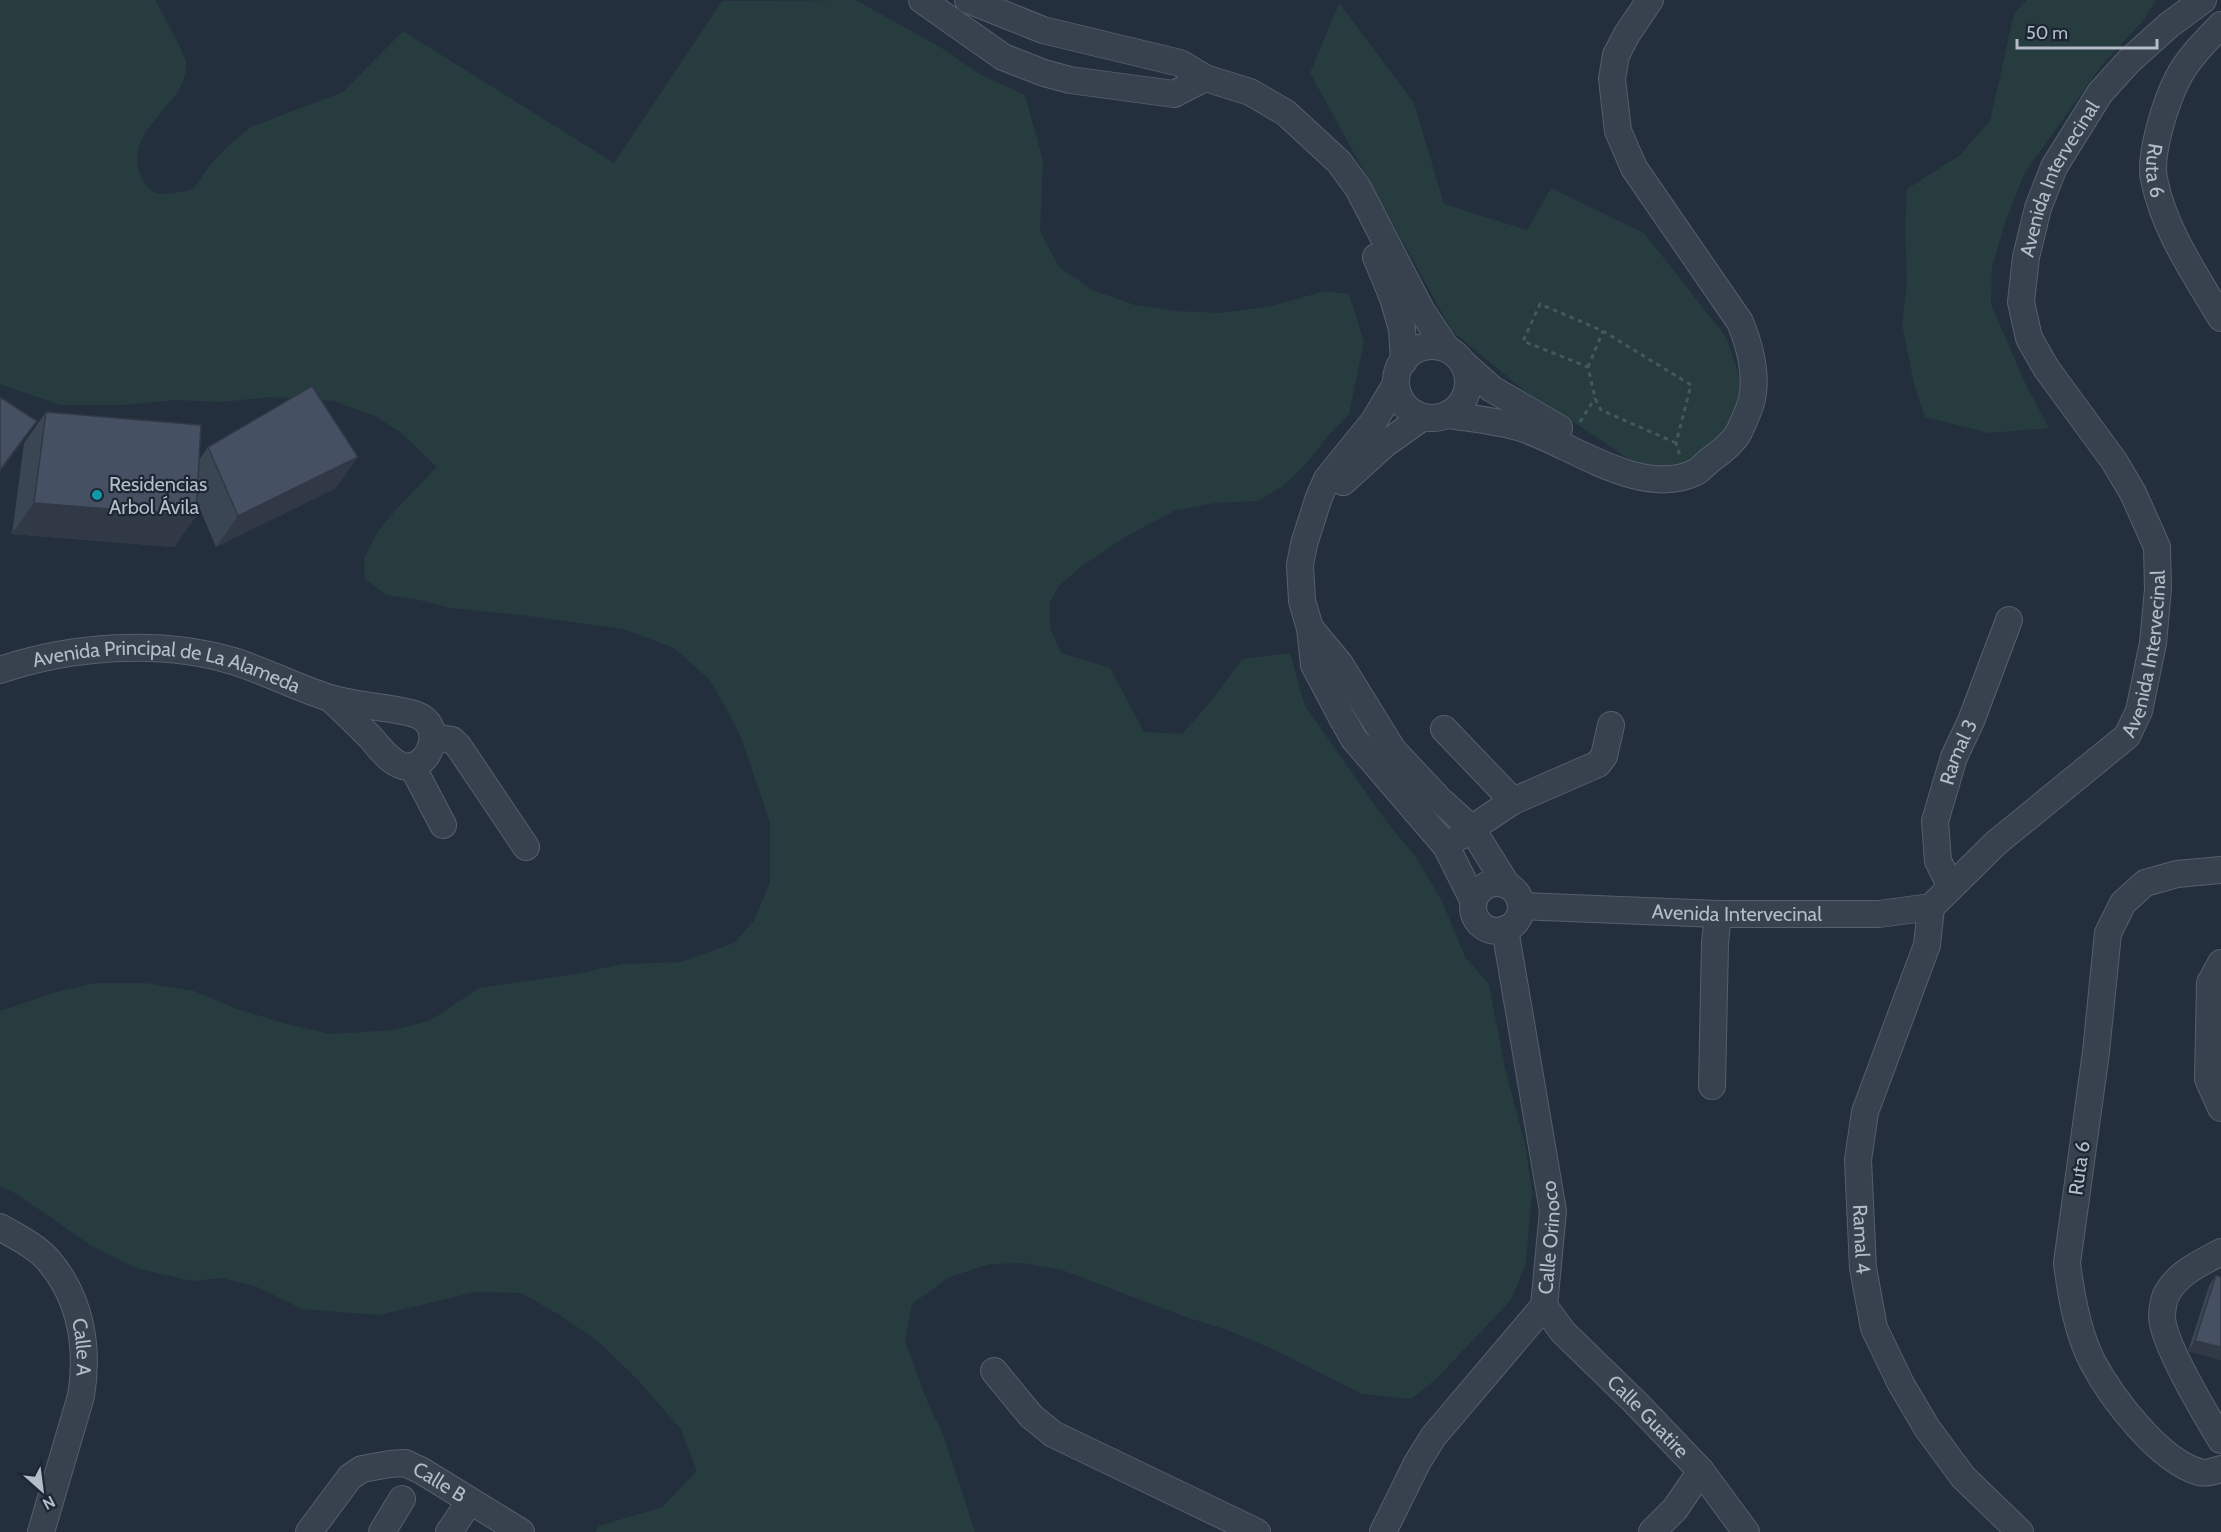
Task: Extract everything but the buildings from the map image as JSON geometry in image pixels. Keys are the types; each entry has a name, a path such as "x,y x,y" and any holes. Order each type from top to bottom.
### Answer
{"street":[{"path":"922,0 1003,57 1044,74 1070,80 1174,94 1205,78"},
{"path":"968,0 1043,30 1180,63 1205,78 1250,93 1286,113 1339,162 1358,188 1421,310 1468,375 1465,397 1448,415"},
{"path":"1339,162 1346,196 1364,228 1393,298 1402,329 1398,392 1405,406 1423,417 1437,418 1448,415 1498,422 1525,429 1628,475 1672,478 1695,472 1737,436 1753,394 1752,369 1749,345 1740,322 1634,168 1618,131 1612,79 1616,55 1650,0"},
{"name":"Avenida Intervecinal","path":"1521,906 1718,914 1879,914 1931,907 1996,843 2127,736 2139,711 2153,643 2158,589 2157,547 2133,493 2114,461 2046,368 2030,338 2021,303 2026,257 2038,208 2054,167 2100,93 2129,61 2169,25 2203,0"},
{"name":"Ruta 6","path":"2221,25 2178,77 2156,141 2153,176 2162,211 2178,246 2221,318"},
{"path":"1029,67 1043,30"},
{"path":"1310,628 1340,664 1393,750 1432,792 1472,829 1507,885 1517,893 1521,906 1515,922 1505,929 1498,931 1483,927 1474,915 1473,900 1446,846 1354,739 1314,665 1310,628 1301,592 1300,565 1304,544 1327,479 1387,403 1400,372 1412,352 1424,347 1435,346 1455,357 1492,388 1589,448 1607,465"},
{"path":"1315,510 1378,450 1423,417"},
{"name":"Ramal 3","path":"1951,887 1938,861 1935,821 1954,757 1971,721 2009,620"},
{"name":"Avenida Principal de La Alameda","path":"0,670 51,656 147,647 230,660 331,699 414,713 429,724 434,737"},
{"name":"Avenida Principal de La Alameda","path":"331,699 389,758 402,766 412,766"},
{"path":"1341,716 1348,702 1358,700 1364,702"},
{"path":"1446,846 1513,801 1589,770 1598,764 1604,756 1611,725"},
{"path":"1444,729 1513,801"},
{"path":"443,825 412,766 423,759 430,750 434,737 452,740 459,747 526,847"},
{"name":"Ruta 6","path":"2221,870 2177,874 2145,883 2123,903 2108,933 2096,1052 2067,1263 2070,1293 2092,1360 2132,1419 2176,1462 2201,1473 2221,1469"},
{"path":"1473,900 1476,894 1487,885 1493,883 1507,885"},
{"name":"Ramal 4","path":"1931,907 1927,945 1865,1112 1858,1160 1863,1268 1874,1328 1901,1384 1927,1428 1963,1477 2020,1532"},
{"path":"1712,1086 1715,943 1718,914"},
{"name":"Calle Orinoco","path":"1383,1532 1417,1463 1433,1437 1544,1306 1553,1211 1505,929"},
{"path":"2221,963 2210,983 2208,1079 2221,1108"},
{"name":"Calle A","path":"0,1227 26,1242 48,1260 71,1296 84,1337 84,1377 81,1395 41,1532"},
{"path":"2221,1252 2182,1274 2166,1294 2162,1316 2169,1341 2200,1404 2221,1440"},
{"name":"Calle Guatire","path":"1544,1306 1563,1332 1701,1471 1746,1532"},
{"path":"994,1371 1030,1416 1053,1434 1257,1532"},
{"name":"Calle B","path":"309,1532 350,1477 362,1469 405,1463 422,1471 521,1532"},
{"path":"1652,1532 1675,1509 1701,1471"},
{"path":"382,1532 402,1499"},
{"path":"449,1532 470,1501"}],"path":[{"path":"1588,367 1523,341 1540,304 1603,331 1691,385 1676,443 1685,475"},
{"path":"1603,331 1588,367 1595,398 1601,410 1676,443"},
{"path":"1571,436 1595,398"}],"green space":[{"path":"0,0 155,0 185,58 185,77 178,91 147,130 140,144 137,159 141,177 146,185 157,193 170,194 193,189 210,165 231,143 251,127 343,92 403,31 614,163 722,1 856,0 943,49 981,75 1025,95 1043,161 1040,231 1059,267 1092,290 1135,305 1175,311 1221,313 1272,306 1325,291 1349,294 1364,342 1349,414 1306,464 1283,486 1258,501 1216,503 1176,510 1125,537 1079,568 1059,586 1050,602 1050,628 1061,653 1110,668 1144,732 1182,734 1212,700 1242,659 1290,653 1305,706 1383,817 1415,856 1442,901 1465,957 1489,984 1505,1068 1526,1149 1532,1191 1526,1263 1511,1300 1437,1378 1411,1399 1362,1394 1279,1352 1227,1330 1183,1316 1062,1270 1023,1263 990,1264 949,1277 912,1304 905,1341 929,1406 942,1431 975,1532 595,1532 599,1526 662,1507 697,1471 680,1428 637,1379 599,1342 558,1314 521,1293 476,1292 379,1315 302,1309 255,1286 221,1278 192,1281 136,1268 90,1245 17,1194 0,1187 0,1011 53,993 95,983 145,983 194,991 237,1009 331,1034 394,1030 431,1020 479,988 577,974 622,964 681,962 734,943 754,921 770,882 770,823 741,737 723,703 709,679 674,648 623,629 451,608 386,595 365,579 364,559 378,531 437,467 400,432 375,416 333,401 270,397 221,402 176,400 125,405 60,405 0,384"},
{"path":"2027,0 2156,0 2142,22 2101,66 2024,174 2005,223 1992,267 1991,304 2026,385 2049,428 1989,433 1925,417 1915,388 1902,325 1907,281 1905,227 1907,189 1960,155 1990,121 2014,14"},
{"path":"1339,3 1414,103 1444,204 1527,230 1551,188 1644,233 1726,337 1745,392 1735,426 1704,458 1674,471 1644,469 1578,425 1548,410 1452,331 1310,73"}],"place":[{"name":"Residencias Arbol Ávila","path":"97,495"}]}
